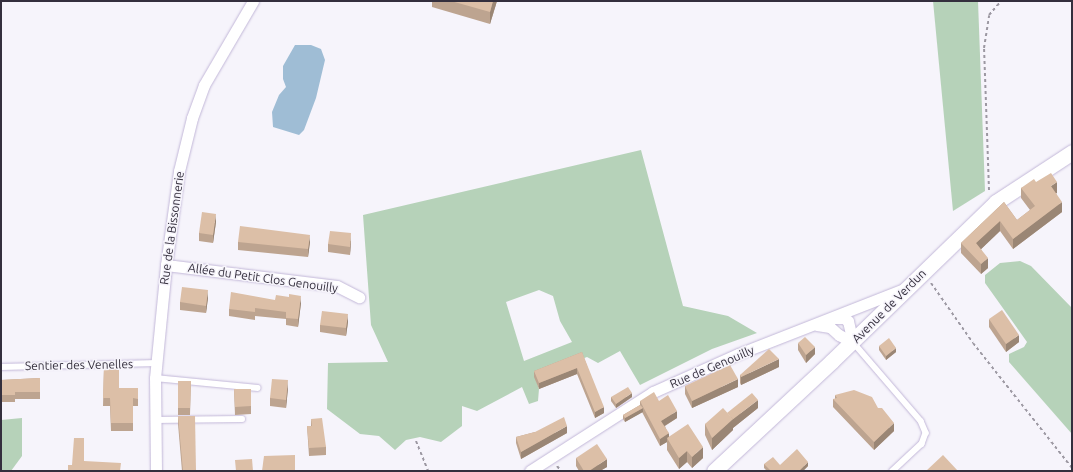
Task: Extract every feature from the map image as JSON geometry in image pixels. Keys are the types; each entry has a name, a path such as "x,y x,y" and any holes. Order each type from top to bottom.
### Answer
{"main road":[{"name":"Avenue de Verdun","path":"714,471 853,342 906,288 996,202 1072,152"}],"street":[{"name":"Rue de la Bissonnerie","path":"156,471 154,420 155,378 166,265 179,171 192,118 204,85 253,1"},
{"name":"Allée du Petit Clos Genouilly","path":"166,265 337,286 359,297"},
{"name":"Rue de Genouilly","path":"530,471 653,392 738,354 816,325 906,288"},
{"path":"831,319 844,318 848,321 853,342"},
{"path":"816,325 830,327 839,335 853,342"}],"lane":[{"path":"853,342 921,421 926,433 922,444 893,471"},
{"name":"Sentier des Venelles","path":"1,366 157,363"},
{"path":"155,378 258,388"},
{"path":"154,420 242,419"}],"path":[{"path":"989,190 984,48 988,15 1001,1"},
{"path":"928,280 973,343 1072,468"},
{"path":"416,441 428,471"}],"green space":[{"path":"933,1 978,1 985,191 953,211"},
{"path":"641,150 683,306 728,316 757,333 712,349 640,385 620,351 598,363 587,357 535,377 539,389 538,401 529,404 522,387 477,411 462,406 462,426 441,442 420,437 406,440 395,450 379,436 360,434 327,409 328,363 388,362 371,325 363,215","holes":["539,290 553,296 560,321 572,342 524,361 506,302"]},
{"path":"1020,261 1031,266 1072,308 1072,434 1009,362 1009,354 1024,347 1027,342 985,283 985,275 1000,263"},
{"path":"22,418 22,456 11,471 1,471 1,420"}],"water":[{"path":"295,45 311,45 321,49 325,60 316,98 304,130 299,135 273,127 272,112 279,95 286,87 283,79 283,66"}],"building":[{"path":"451,1 493,1 490,12"},
{"path":"1051,173 1057,182 1051,186 1062,202 1013,239 1000,221 976,243 988,258 981,264 961,243 1004,202 1017,220 1035,206 1021,188 1034,179 1036,182"},
{"path":"202,212 216,214 213,235 199,233"},
{"path":"240,226 310,235 308,249 238,242"},
{"path":"330,231 351,233 350,247 328,244"},
{"path":"182,287 208,290 206,306 180,302"},
{"path":"231,292 275,300 276,295 289,297 289,294 301,296 298,319 286,318 286,312 255,308 255,312 229,309"},
{"path":"1002,310 1019,335 1006,344 989,319"},
{"path":"322,311 348,314 346,328 320,325"},
{"path":"805,337 815,347 806,355 798,343"},
{"path":"889,338 896,348 886,356 879,346"},
{"path":"769,349 779,359 741,377 740,375"},
{"path":"582,352 604,407 595,412 577,368 539,383 534,371"},
{"path":"730,365 738,379 692,401 685,386"},
{"path":"104,367 119,368 119,388 138,388 138,399 133,398 133,423 111,423 110,398 103,398"},
{"path":"40,378 40,392 15,392 15,395 2,395 1,398 1,380"},
{"path":"272,379 288,380 286,400 270,398"},
{"path":"178,381 191,381 190,408 178,408"},
{"path":"628,387 632,393 616,404 611,397"},
{"path":"234,389 251,389 251,406 235,407"},
{"path":"854,390 872,397 878,408 882,408 894,423 874,442 833,399 837,398 835,395"},
{"path":"654,392 659,401 668,395 677,411 661,421 669,433 660,439 640,401"},
{"path":"752,393 758,400 732,420 733,419 727,413"},
{"path":"640,405 643,408 625,418 623,415"},
{"path":"723,408 733,419 712,438 705,424"},
{"path":"178,416 195,416 196,471 183,471"},
{"path":"564,417 567,426 521,452 516,437 535,432"},
{"path":"322,418 326,447 309,448 307,426 312,426 311,419"},
{"path":"688,424 703,447 692,457 687,451 679,458 667,438"},
{"path":"74,438 84,438 84,461 121,463 120,471 68,471 68,465 72,465"},
{"path":"597,444 607,459 589,471 584,471 576,458"},
{"path":"797,449 808,462 799,471 771,471 764,464 773,457 780,465"},
{"path":"295,455 295,471 262,471 264,456"},
{"path":"943,455 958,471 926,471"},
{"path":"252,459 253,471 236,471 235,460"}]}
